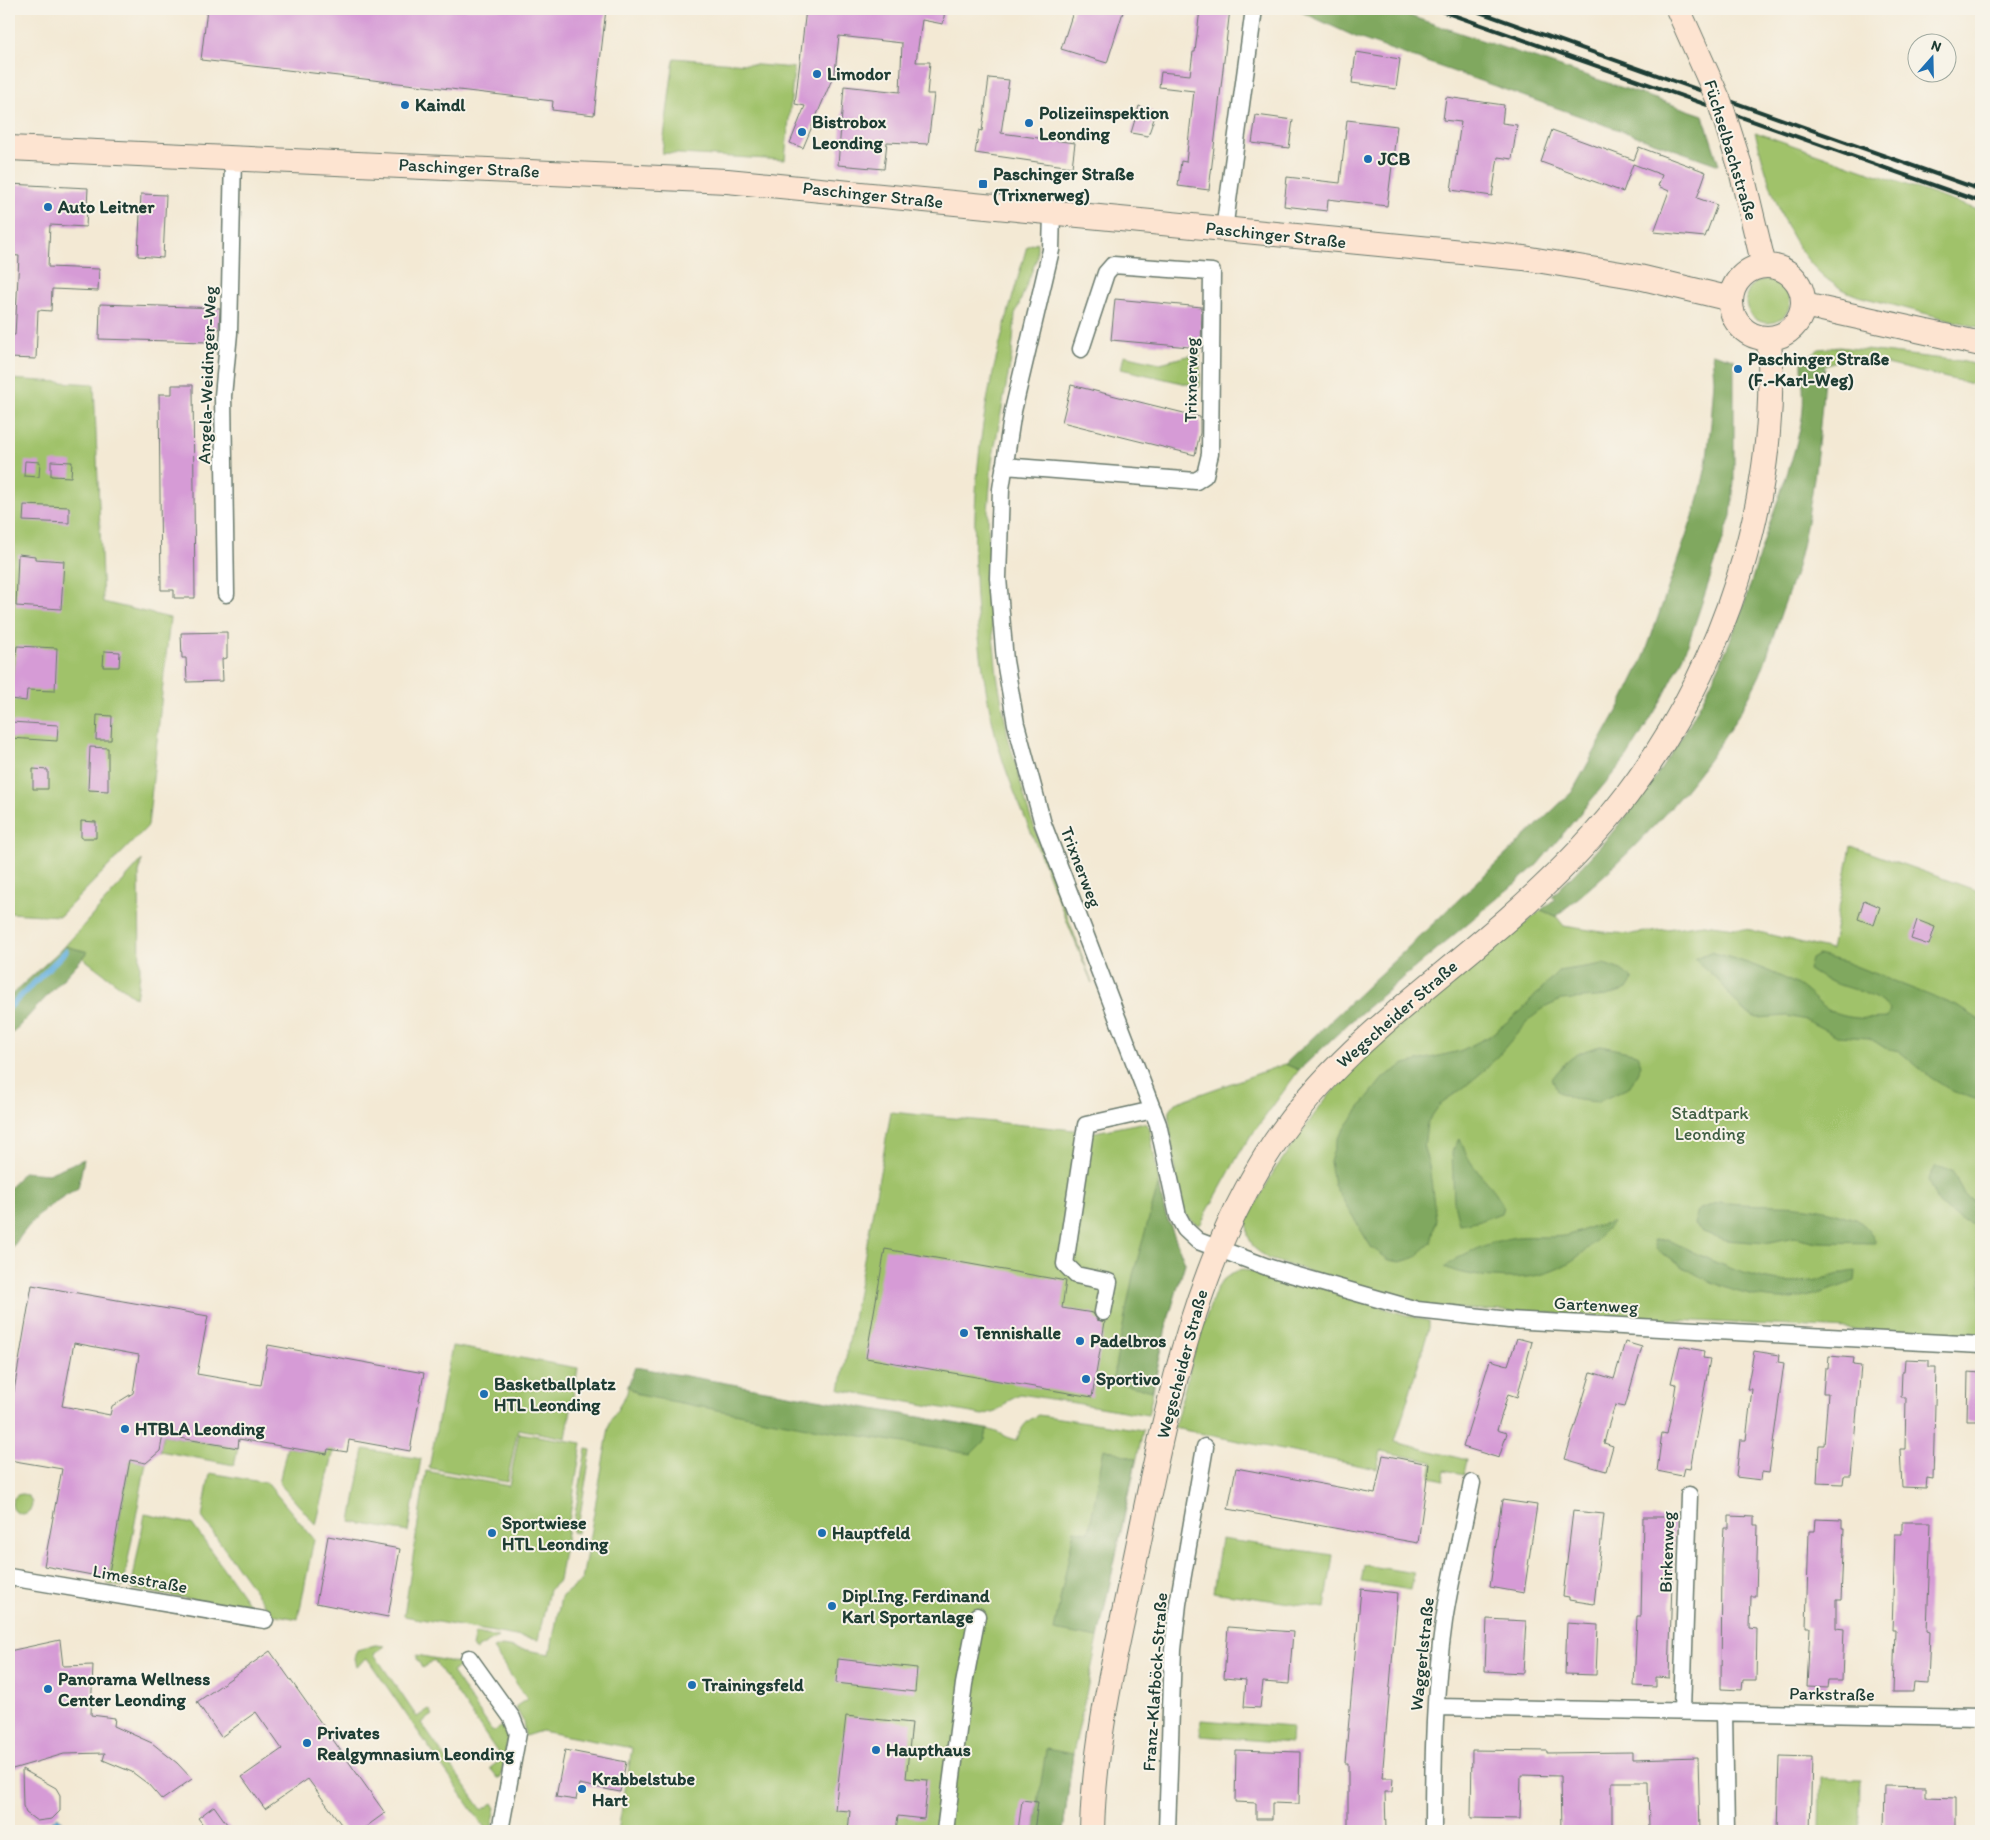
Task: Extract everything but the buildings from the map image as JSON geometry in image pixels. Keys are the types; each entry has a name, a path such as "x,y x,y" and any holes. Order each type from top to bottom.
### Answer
{"street":[{"path":"1224,230 1254,9"},
{"name":"Füchselbachstraße","path":"1678,9 1720,104 1740,166 1764,266"},
{"name":"Paschinger Straße","path":"9,148 727,181 1052,213 1099,215 1224,230 1524,258 1639,277 1731,299"},
{"name":"Angela-Weidinger-Weg","path":"226,594 223,396 229,333 233,158"},
{"name":"Trixnerweg","path":"1052,213 1051,250 1015,403 1004,466 998,547 998,578 1005,661 1016,724 1043,824 1152,1110 1163,1143 1178,1216 1185,1230 1195,1239 1218,1250"},
{"name":"Trixnerweg","path":"1004,466 1196,481 1205,475 1210,454 1212,272 1113,265 1106,273 1081,350"},
{"path":"1764,266 1776,267 1789,273 1797,281 1803,294 1804,305 1800,318 1793,328 1781,336 1769,338 1754,336 1743,329 1735,319 1731,299 1740,278 1755,268 1764,266"},
{"path":"1804,305 1981,344"},
{"name":"Wegscheider Straße","path":"1092,1831 1095,1778 1105,1702 1169,1403 1188,1332 1218,1250 1236,1208 1256,1171 1309,1096 1341,1061 1381,1023 1505,921 1559,873 1626,796 1664,740 1694,688 1719,633 1749,538 1765,460 1771,366 1769,338"},
{"path":"1104,1312 1109,1282 1076,1275 1065,1264 1086,1125 1152,1110"},
{"name":"Gartenweg","path":"1218,1250 1381,1301 1444,1315 1981,1345"},
{"name":"Franz-Klafböck-Straße","path":"1167,1831 1173,1650 1178,1604 1205,1447"},
{"name":"Waggerlstraße","path":"1433,1831 1433,1740 1444,1623 1472,1483"},
{"name":"Birkenweg","path":"1682,1711 1689,1495"},
{"name":"Limesstraße","path":"9,1577 265,1620"},
{"path":"946,1831 964,1684 977,1616"},
{"path":"470,1658 512,1718 518,1732 500,1831"},
{"name":"Parkstraße","path":"1436,1707 1981,1717"},
{"path":"1724,1712 1726,1831"}],"green space":[{"path":"1295,9 1389,9 1703,115 1719,165 1358,38"},
{"path":"674,58 794,68 785,160 662,153"},
{"path":"1755,132 1981,211 1981,328 1858,296 1828,280 1811,264 1797,245 1785,223 1768,177"},
{"path":"1037,242 1037,258 1015,315 1012,354 992,462 988,511 991,616 997,675 1008,736 1028,810 1092,983 1003,761 987,695 977,612 975,570 976,485 986,406 999,346 1027,246"},
{"path":"1768,279 1780,283 1786,289 1790,301 1786,313 1780,319 1768,323 1756,319 1750,313 1746,301 1750,289 1756,283"},
{"path":"1839,347 1961,361 1981,366 1981,386 1887,364 1839,360 1825,365 1802,361 1819,349"},
{"path":"1200,353 1200,387 1121,369 1124,355 1160,363"},
{"path":"1712,353 1734,359 1734,482 1731,516 1684,656 1660,703 1627,757 1537,865 1349,1023 1299,1070 1285,1064 1572,792 1620,706 1644,657 1698,502 1706,466 1711,423 1714,380"},
{"path":"1802,361 1825,365 1816,467 1797,567 1760,675 1742,709 1697,776 1644,837 1556,916 1541,910 1555,899 1552,896 1610,835 1660,770 1682,736 1721,662 1745,602 1795,448 1803,411"},
{"path":"9,379 94,384 103,602 170,618 148,826 60,916 9,913"},
{"name":"Stadtpark Leonding","path":"1851,846 1981,892 1981,1336 1429,1307 1268,1259 1254,1248 1248,1236 1247,1220 1274,1171 1324,1101 1373,1048 1515,928 1519,929 1541,910 1556,916 1564,926 1602,932 1630,934 1704,924 1751,930 1831,950"},
{"path":"142,860 139,873 140,974 136,998 83,958 88,952 65,946"},
{"path":"65,946 88,952 9,1037 9,997"},
{"path":"1710,952 1751,964 1780,976 1799,986 1827,1009 1843,1016 1887,1018 1890,1009 1875,998 1826,980 1808,970 1811,959 1818,955 1845,962 1959,1007 1981,1021 1981,1096 1974,1099 1952,1091 1930,1077 1899,1051 1885,1048 1869,1038 1837,1036 1806,1020 1787,1016 1757,1018 1743,1011 1716,978 1694,959"},
{"path":"1604,964 1621,970 1633,979 1627,989 1607,996 1561,1000 1544,1008 1530,1019 1487,1068 1462,1089 1441,1103 1427,1123 1424,1149 1429,1165 1436,1220 1431,1243 1414,1258 1400,1262 1389,1260 1371,1247 1334,1185 1330,1162 1337,1139 1384,1077 1405,1064 1460,1051 1488,1037 1521,1011 1558,971"},
{"path":"1601,1046 1637,1054 1641,1065 1630,1087 1598,1102 1578,1100 1558,1092 1552,1079 1562,1066 1578,1054"},
{"path":"1285,1064 1299,1070 1243,1147 1200,1225 1194,1222 1187,1216 1183,1208 1177,1183 1169,1119 1170,1110 1175,1103"},
{"path":"891,1112 1095,1132 1140,1123 1147,1124 1150,1130 1164,1210 1185,1263 1167,1323 1148,1415 1020,1394 1010,1399 1001,1409 983,1415 840,1390"},
{"path":"1460,1138 1471,1162 1495,1191 1503,1207 1501,1213 1482,1220 1459,1224 1454,1203 1452,1151"},
{"path":"84,1159 78,1188 47,1208 24,1232 9,1253 9,1189 23,1172 48,1174"},
{"path":"1936,1166 1952,1171 1965,1196 1981,1206 1981,1227 1960,1219 1939,1205 1928,1180"},
{"path":"1159,1182 1164,1210 1185,1263 1167,1323 1152,1391 1112,1382 1133,1275"},
{"path":"1720,1202 1811,1207 1826,1210 1863,1224 1876,1243 1817,1242 1794,1237 1766,1243 1725,1240 1703,1232 1694,1224 1698,1210"},
{"path":"1612,1223 1599,1238 1573,1260 1560,1268 1546,1273 1530,1277 1493,1277 1468,1274 1445,1267 1470,1252 1509,1238 1564,1236 1598,1225"},
{"path":"1667,1239 1718,1264 1755,1276 1792,1282 1823,1279 1856,1271 1855,1281 1802,1298 1766,1298 1749,1295 1716,1284 1685,1268 1656,1249 1654,1240"},
{"path":"1242,1270 1290,1278 1429,1321 1429,1328 1395,1442 1467,1460 1464,1474 1445,1470 1443,1480 1430,1477 1433,1462 1381,1451 1377,1469 1174,1428 1198,1339 1216,1290 1223,1280 1232,1273"},
{"name":"Basketballplatz HTL Leonding","path":"452,1346 578,1368 566,1438 518,1429 507,1482 429,1468"},
{"path":"635,1367 987,1429 985,1440 971,1454 807,1427 639,1395 628,1386"},
{"name":"Dipl.Ing. Ferdinand Karl Sportanlage","path":"628,1386 639,1395 985,1440 987,1429 1017,1440 1024,1425 1038,1415 1143,1430 1073,1754 1063,1831 618,1831 632,1748 541,1731 525,1736 523,1721 515,1707 527,1699 493,1649 502,1646 550,1654 561,1597 582,1580 610,1422 627,1393"},
{"name":"Sportwiese HTL Leonding","path":"519,1433 582,1443 559,1581 549,1590 538,1640 404,1616 426,1471 509,1486"},
{"path":"163,1435 238,1448 234,1465 160,1451"},
{"path":"330,1436 337,1438 316,1525 279,1483 287,1447 327,1454"},
{"path":"1104,1448 1136,1459 1098,1638 1054,1630 1074,1530 1089,1532"},
{"path":"364,1449 421,1459 408,1532 351,1522"},
{"path":"586,1449 591,1450 577,1533 572,1532"},
{"path":"130,1460 146,1463 123,1587 107,1584"},
{"path":"210,1473 267,1483 314,1539 298,1619 271,1614 202,1517"},
{"path":"22,1494 29,1497 32,1504 29,1511 22,1514 15,1511 12,1504 15,1497"},
{"path":"145,1514 192,1524 253,1610 131,1589"},
{"path":"1221,1539 1333,1555 1325,1608 1213,1592"},
{"path":"1364,1565 1414,1573 1411,1590 1361,1582"},
{"path":"475,1633 498,1637 475,1650 472,1647"},
{"path":"375,1645 385,1646 374,1654 417,1717 429,1709 433,1715 421,1723 482,1810 493,1803 496,1808 491,1831 487,1831 367,1658 356,1666 354,1658 357,1650"},
{"path":"417,1655 463,1664 452,1672 493,1732 505,1724 508,1737 501,1778 498,1778 490,1768 502,1759 434,1660 422,1668"},
{"path":"1201,1720 1292,1727 1291,1743 1200,1736"},
{"path":"1046,1749 1073,1754 1063,1831 1034,1831"},
{"path":"1821,1778 1861,1779 1860,1831 1820,1831"}],"water":[{"path":"58,1816 67,1827 84,1824 101,1831 52,1831 53,1829 49,1823"}],"waterway":[{"path":"9,1008 66,951"}],"railway":[{"path":"1436,9 1981,202"},
{"path":"1471,9 1981,190"}],"place":[{"name":"Limodor","path":"817,74"},
{"name":"Kaindl","path":"405,105"},
{"name":"Polizeiinspektion Leonding","path":"1029,123"},
{"name":"Bistrobox Leonding","path":"802,132"},
{"name":"JCB","path":"1368,159"},
{"name":"Paschinger Straße (Trixnerweg)","path":"983,184"},
{"name":"Auto Leitner","path":"48,207"},
{"name":"Paschinger Straße (F.-Karl-Weg)","path":"1738,369"},
{"name":"Tennishalle","path":"964,1333"},
{"name":"Padelbros","path":"1080,1341"},
{"name":"Sportivo","path":"1086,1379"},
{"name":"Basketballplatz HTL Leonding","path":"484,1394"},
{"name":"HTBLA Leonding","path":"125,1429"},
{"name":"Sportwiese HTL Leonding","path":"492,1533"},
{"name":"Hauptfeld","path":"822,1533"},
{"name":"Dipl.Ing. Ferdinand Karl Sportanlage","path":"832,1606"},
{"name":"Trainingsfeld","path":"692,1685"},
{"name":"Panorama Wellness Center Leonding","path":"48,1689"},
{"name":"Privates Realgymnasium Leonding","path":"307,1743"},
{"name":"Haupthaus","path":"876,1750"},
{"name":"Krabbelstube Hart","path":"582,1789"}]}
